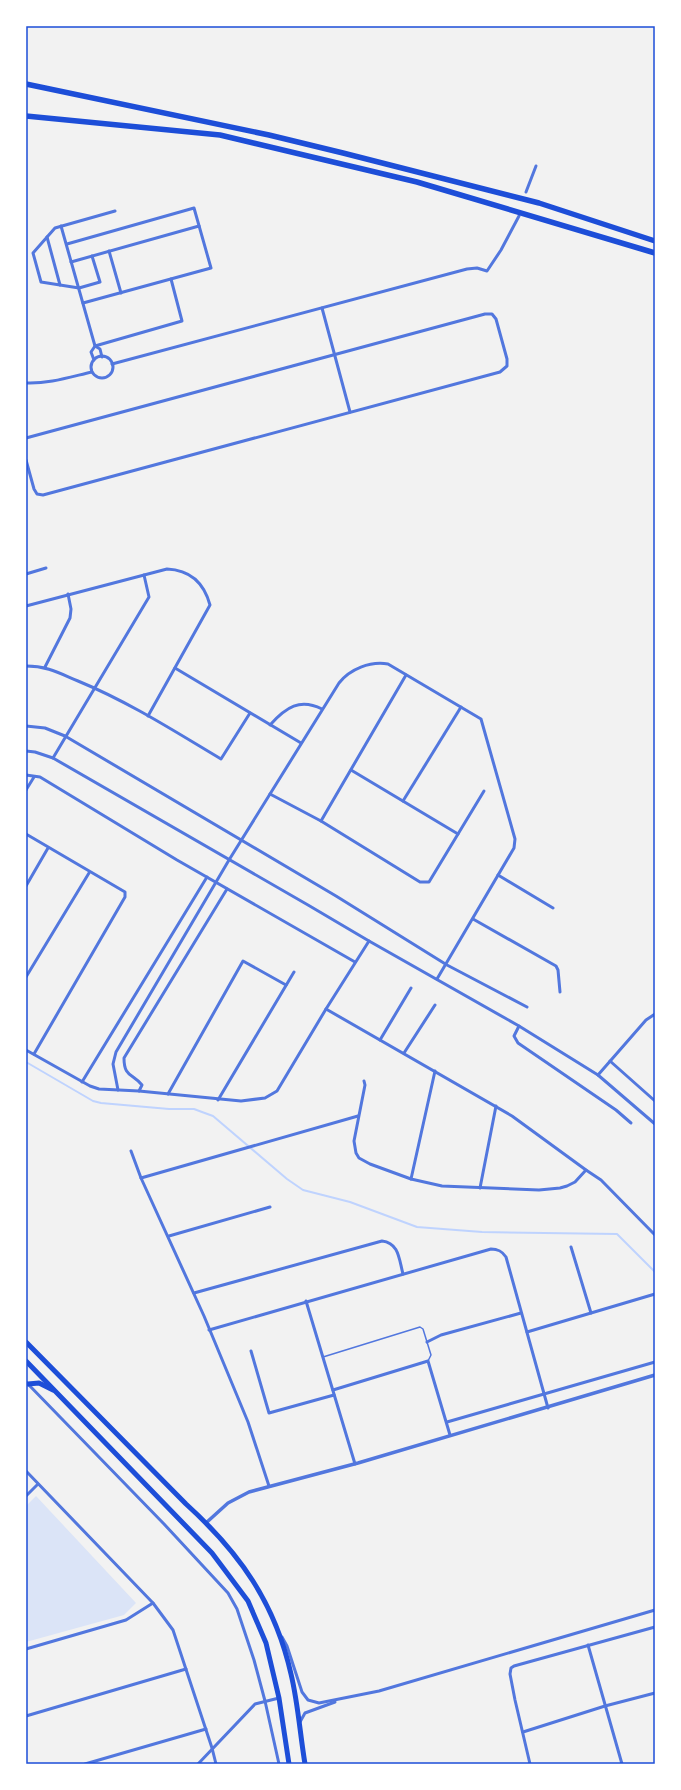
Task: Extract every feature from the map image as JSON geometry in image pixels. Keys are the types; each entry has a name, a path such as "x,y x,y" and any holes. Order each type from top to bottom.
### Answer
{"highway":[{"path":"26,84 269,135 343,153 539,203 655,241"},
{"path":"26,116 220,135 417,182 655,253"},
{"path":"26,1342 186,1504 207,1522 246,1567 280,1632 292,1675 305,1764"},
{"path":"26,1361 212,1552 248,1601 266,1643 279,1698 289,1764"},
{"path":"27,1384 39,1384 57,1392"}],"street":[{"path":"526,192 536,166"},
{"path":"67,244 194,208 211,268 83,303"},
{"path":"92,256 100,282 79,288 41,282 33,253 55,228 115,211"},
{"path":"112,364 468,269 477,268 486,272 501,250 519,216"},
{"path":"61,226 95,346 100,349 102,356"},
{"path":"71,262 199,226"},
{"path":"47,237 60,285"},
{"path":"109,251 121,293"},
{"path":"94,360 91,352 95,346 182,321 170,279"},
{"path":"322,308 350,412"},
{"path":"26,438 484,314 492,314 496,319 507,359 507,366 500,372 43,494 37,494 34,490 26,460"},
{"path":"102,356 109,359 112,364 111,374 100,378 95,376 92,372 91,366 94,360 102,356"},
{"path":"26,383 59,380 92,372"},
{"path":"26,574 46,568"},
{"path":"26,606 166,569 184,572 198,582 207,593 210,605 148,716"},
{"path":"53,758 149,597 144,575"},
{"path":"45,667 70,618 71,609 68,594"},
{"path":"118,1090 113,1064 116,1052 229,860 322,709 346,674 358,668 382,663 388,664 481,719 515,839 514,848 447,965 437,979"},
{"path":"26,666 45,667 96,688 148,716 221,759 250,712"},
{"path":"175,668 301,743"},
{"path":"321,822 406,675"},
{"path":"270,725 277,717 294,705 306,703 322,709"},
{"path":"403,801 461,707"},
{"path":"26,726 46,728 65,736 336,896 447,965 527,1007"},
{"path":"26,751 35,752 53,758 308,904 369,941 520,1026 598,1075 655,1124"},
{"path":"351,770 458,834"},
{"path":"26,775 40,777 207,877 354,962"},
{"path":"26,790 34,776"},
{"path":"270,794 321,822 420,882 429,882 484,791"},
{"path":"26,834 89,873 124,892 124,901 34,1054"},
{"path":"26,886 48,848"},
{"path":"26,977 89,873"},
{"path":"498,875 553,908"},
{"path":"82,1082 207,877"},
{"path":"139,1091 142,1085 138,1080 126,1073 124,1058 228,889"},
{"path":"473,919 556,966 558,970 560,992"},
{"path":"26,1050 82,1082 99,1089 139,1091 218,1100 241,1101 265,1098 279,1089 354,962 369,941"},
{"path":"168,1094 243,961 286,985"},
{"path":"218,1100 294,972"},
{"path":"380,1040 411,988"},
{"path":"404,1053 435,1005"},
{"path":"326,1009 512,1116 601,1180 655,1235"},
{"path":"598,1075 646,1020 654,1015"},
{"path":"520,1026 514,1036 518,1043 616,1110 631,1123"},
{"path":"610,1061 655,1101"},
{"path":"411,1179 435,1071"},
{"path":"364,1081 365,1085 354,1141 359,1158 370,1164 411,1179 442,1186 539,1190 560,1188 575,1182 586,1170"},
{"path":"480,1188 496,1106"},
{"path":"141,1178 358,1116"},
{"path":"131,1151 141,1178 194,1293 248,1422 269,1486"},
{"path":"169,1236 270,1207"},
{"path":"194,1293 382,1241 390,1242 396,1247 403,1274"},
{"path":"571,1247 591,1313"},
{"path":"209,1330 491,1249 501,1250 506,1257 548,1408"},
{"path":"527,1332 655,1294"},
{"path":"306,1301 355,1464"},
{"path":"427,1342 441,1335 521,1313"},
{"path":"251,1351 269,1413 334,1395"},
{"path":"332,1390 428,1361 450,1436"},
{"path":"447,1422 655,1362"},
{"path":"207,1522 232,1500 250,1492 355,1464 548,1408 655,1375"},
{"path":"27,1384 164,1524 228,1593 237,1610 254,1660 279,1764"},
{"path":"26,1471 153,1603 173,1630 206,1728 216,1764"},
{"path":"26,1496 38,1484"},
{"path":"26,1649 126,1620 153,1603"},
{"path":"280,1632 287,1646 302,1692 308,1700 319,1703 383,1690 655,1610"},
{"path":"530,1764 515,1700 511,1668 655,1627"},
{"path":"588,1645 622,1764"},
{"path":"26,1716 186,1669"},
{"path":"523,1732 605,1706 655,1693"},
{"path":"198,1764 255,1704 279,1698"},
{"path":"298,1724 305,1713 342,1699"},
{"path":"85,1764 206,1728"}],"lane":[{"path":"323,1356 420,1327 423,1329 431,1355 428,1361"}],"shaded area":[{"path":"36,1496 136,1603 124,1615 26,1642 26,1506"}],"waterway":[{"path":"26,1062 93,1101 169,1109 194,1109 213,1116 287,1179 303,1190 350,1202 417,1227 482,1232 617,1234 655,1272"}]}
